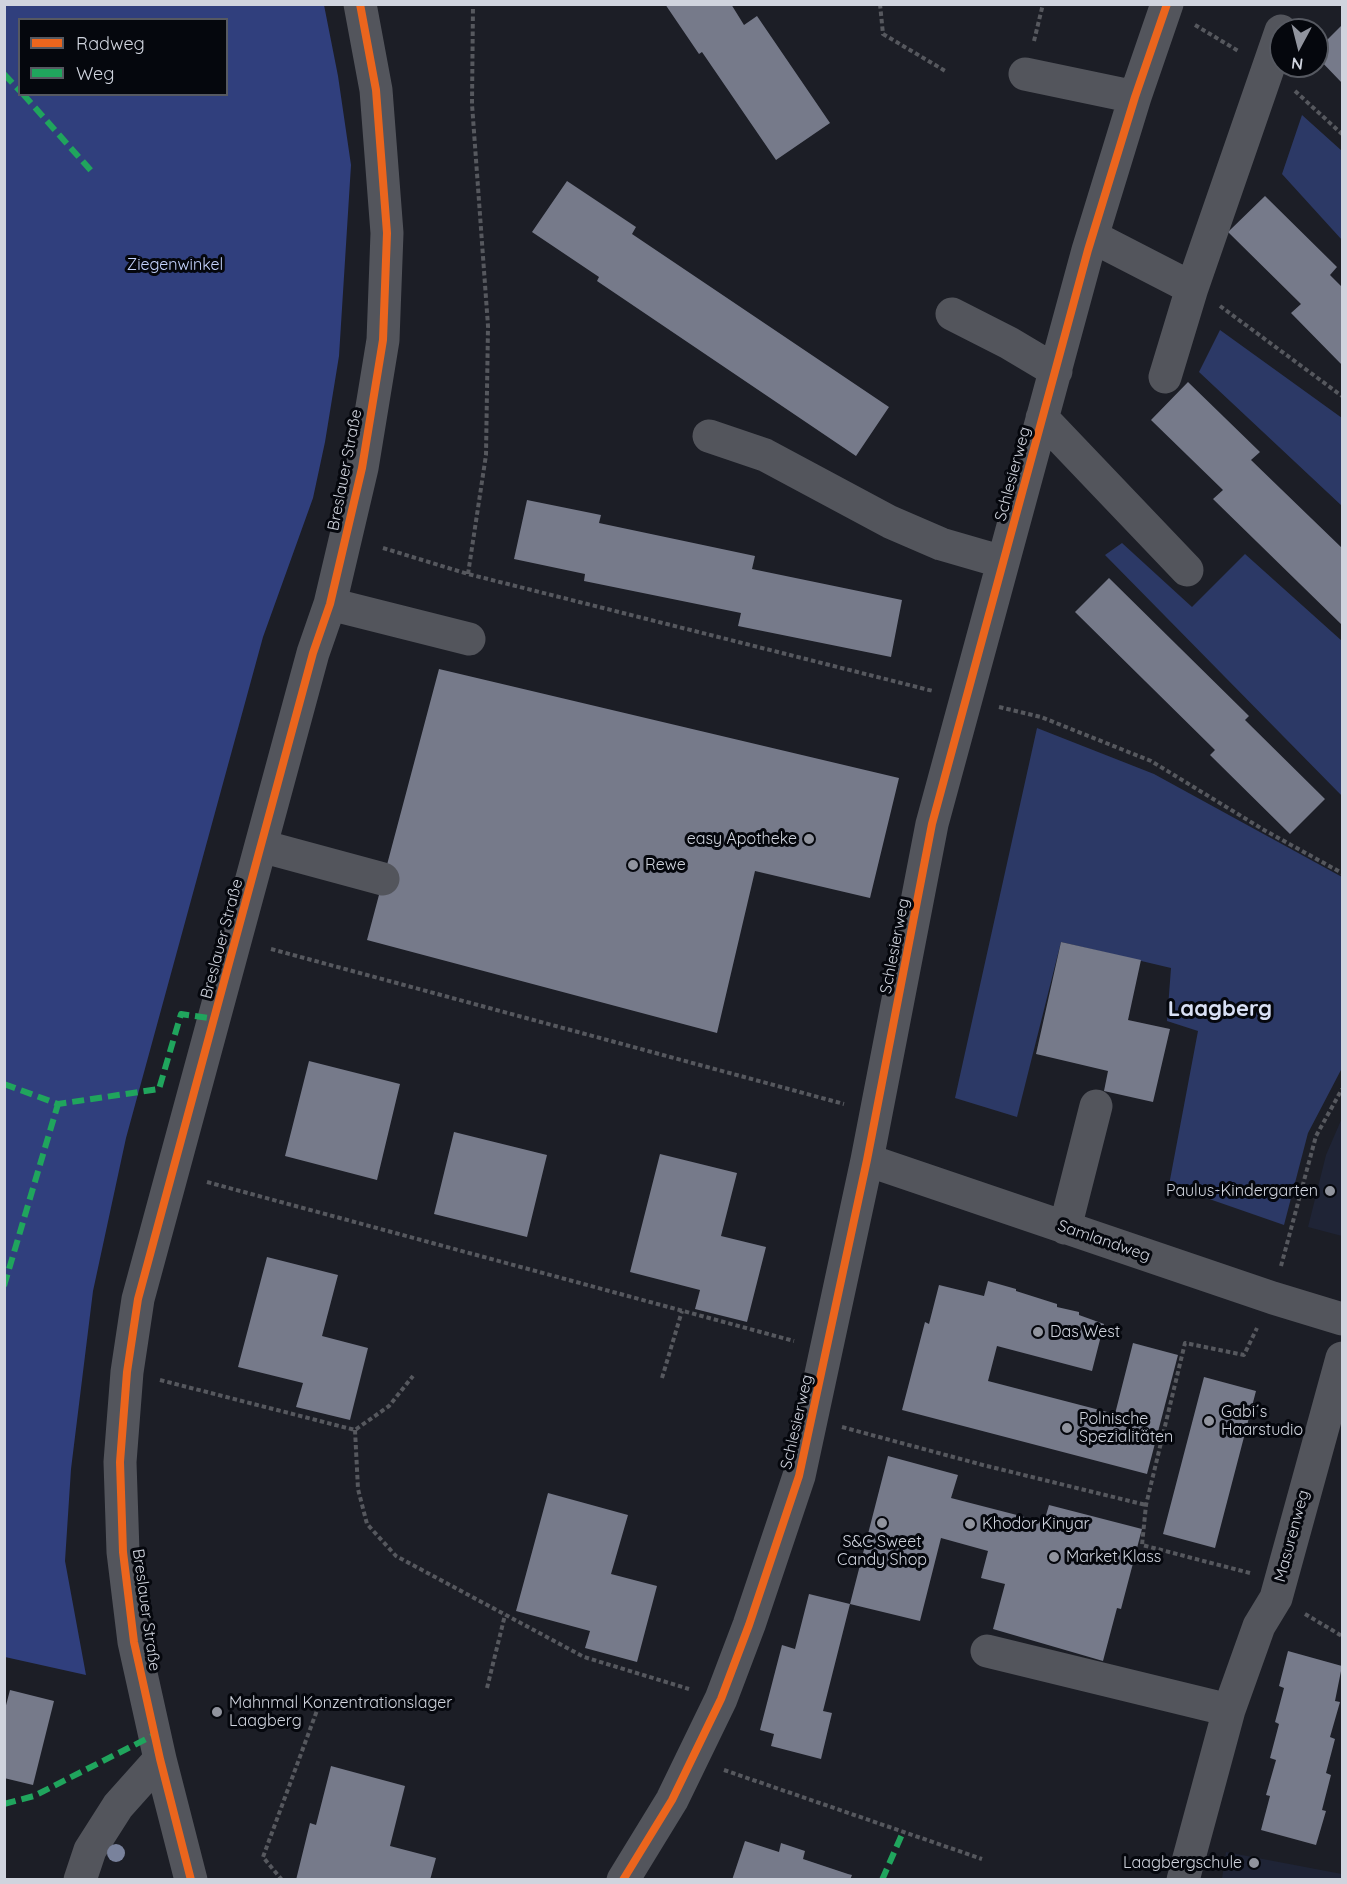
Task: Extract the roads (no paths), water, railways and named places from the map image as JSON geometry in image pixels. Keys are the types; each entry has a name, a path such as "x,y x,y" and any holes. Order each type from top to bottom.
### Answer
{"street":[{"name":"Breslauer Straße","path":"191,1880 160,1759 134,1642 123,1552 120,1462 127,1372 138,1299 313,653 330,604 362,468 383,340 387,234 376,90 360,4"},
{"name":"Schlesierweg","path":"623,1880 672,1800 721,1699 749,1625 799,1476 867,1160 932,824 1093,237 1135,98 1167,4"},
{"path":"1165,377 1192,288 1269,66"},
{"path":"1025,74 1135,98"},
{"path":"1093,237 1192,288"},
{"path":"952,314 1009,343 1056,371"},
{"path":"1042,418 1187,570"},
{"path":"709,436 765,455 890,522 941,544 1003,562"},
{"path":"330,604 469,639"},
{"path":"261,846 382,879"},
{"path":"1065,1228 1096,1106"},
{"name":"Samlandweg","path":"867,1160 1273,1298 1342,1319"},
{"name":"Masurenweg","path":"1184,1880 1229,1710 1259,1626 1278,1589 1342,1358"},
{"path":"987,1651 1229,1710"},
{"path":"80,1880 90,1850 118,1806 160,1759"}],"place":[{"name":"easy Apotheke","path":"809,839"},
{"name":"Rewe","path":"633,865"},
{"name":"Paulus-Kindergarten","path":"1330,1191"},
{"name":"Das West","path":"1038,1332"},
{"name":"Gabi´s Haarstudio","path":"1209,1421"},
{"name":"Polnische Spezialitäten","path":"1067,1428"},
{"name":"S&C Sweet Candy Shop","path":"882,1523"},
{"name":"Khodor Kinyar","path":"970,1524"},
{"name":"Market Klass","path":"1054,1557"},
{"name":"Mahnmal Konzentrationslager Laagberg","path":"217,1712"},
{"name":"Laagbergschule","path":"1254,1863"}],"district":[{"name":"Laagberg","path":"1220,1009"}],"park label":[{"name":"Ziegenwinkel","path":"175,265"}]}
